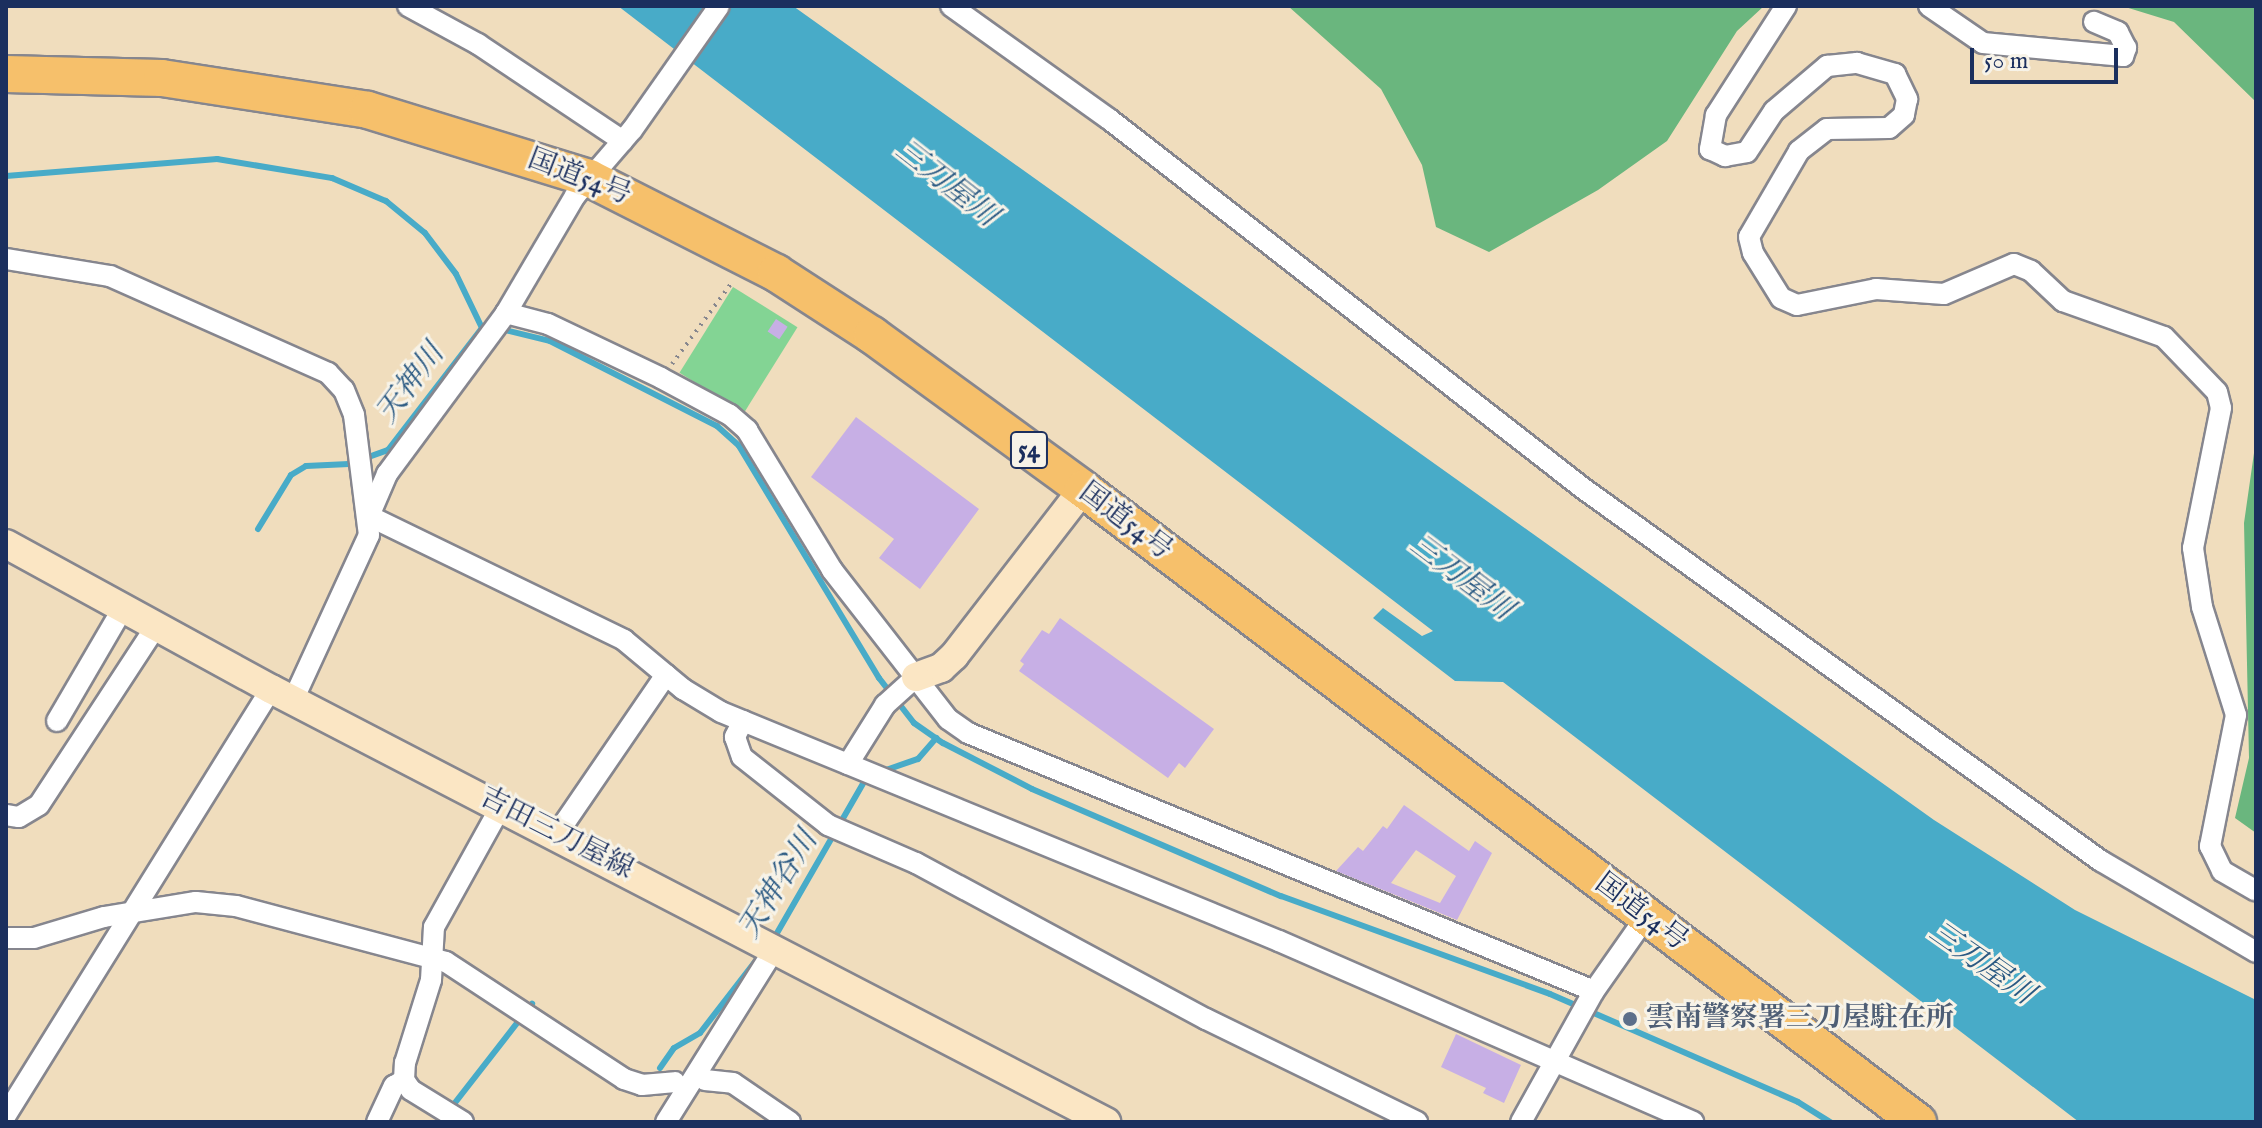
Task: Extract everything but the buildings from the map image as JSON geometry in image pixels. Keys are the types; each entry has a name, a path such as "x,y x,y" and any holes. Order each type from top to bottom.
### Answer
{"highway":[{"name":"国道54号","path":"6,74 162,78 308,97 440,129 589,178 776,273 872,335 1083,489 1918,1122"}],"main road":[{"path":"916,677 941,668 954,656 1083,489"},
{"name":"吉田三刀屋線","path":"6,544 282,694 557,834 1106,1122"}],"street":[{"path":"408,6 478,44 628,136"},
{"path":"369,516 387,474 506,313 589,178 628,136 719,6"},
{"path":"951,6 1109,119 1584,489 2101,861 2256,952"},
{"path":"1786,6 1716,115 1710,149 1725,156 1747,152 1774,111 1827,66 1857,63 1895,74 1907,99 1904,115 1889,128 1827,129 1799,151 1749,237 1753,253 1781,298 1797,305 1876,289 1944,294 2014,264 2031,271 2063,301 2164,337 2217,392 2221,408 2193,548 2202,607 2236,715 2210,846 2222,871 2256,891"},
{"path":"1929,6 1983,43 2123,56 2126,48 2118,32 2094,22"},
{"path":"6,259 110,276 328,373 350,401 369,516 369,535 351,580 282,694 131,914 6,1115"},
{"path":"506,313 548,324 730,415 760,445 832,570 948,719 968,733 1592,994"},
{"path":"369,516 624,640 698,700 743,721 1556,1060 1693,1122"},
{"path":"57,721 123,608"},
{"path":"6,815 19,817 39,805 156,626"},
{"path":"557,834 666,675"},
{"path":"848,764 885,705 916,677"},
{"path":"743,721 735,737 742,757 828,825 916,863 1206,1019 1417,1122"},
{"path":"377,1122 394,1086 404,1080 431,980 434,927 501,806"},
{"path":"6,938 34,938 196,902 236,906 432,957 632,1083 675,1082"},
{"path":"1521,1122 1592,994 1646,917"},
{"path":"666,1122 775,948"},
{"path":"404,1080 463,1122"},
{"path":"705,1080 733,1083 790,1122"}],"path":[{"path":"661,378 734,279"}],"green space":[{"path":"1288,6 1764,6 1737,31 1667,141 1598,190 1489,252 1436,227 1422,165 1381,89"},
{"path":"2122,6 2256,6 2256,102 2174,22"},
{"path":"733,287 797,327 744,413 679,373"},
{"path":"2256,439 2256,833 2235,818 2249,758 2244,523"}],"water":[{"name":"三刀屋川","path":"618,6 793,6 1934,820 2075,910 2256,1000 2256,1122 2079,1122 1503,682 1455,681 1373,618 1383,608 1422,636 1433,631"}],"waterway":[{"path":"6,176 217,159 332,178 386,201 425,233 456,274 482,328"},
{"name":"天神川","path":"258,529 291,475 306,466 349,464 388,450 482,328"},
{"path":"501,329 550,341 717,426 739,446 879,678 914,723 943,743 1032,789 1281,896 1550,994 1798,1102 1830,1122"},
{"name":"天神谷川","path":"883,771 918,759 936,738"},
{"name":"天神谷川","path":"773,940 866,778"},
{"name":"天神谷川","path":"660,1068 674,1048 700,1033 758,958"},
{"name":"天神谷川","path":"440,1122 532,1004"}],"place":[{"name":"雲南警察署三刀屋駐在所","path":"1630,1019"}]}
